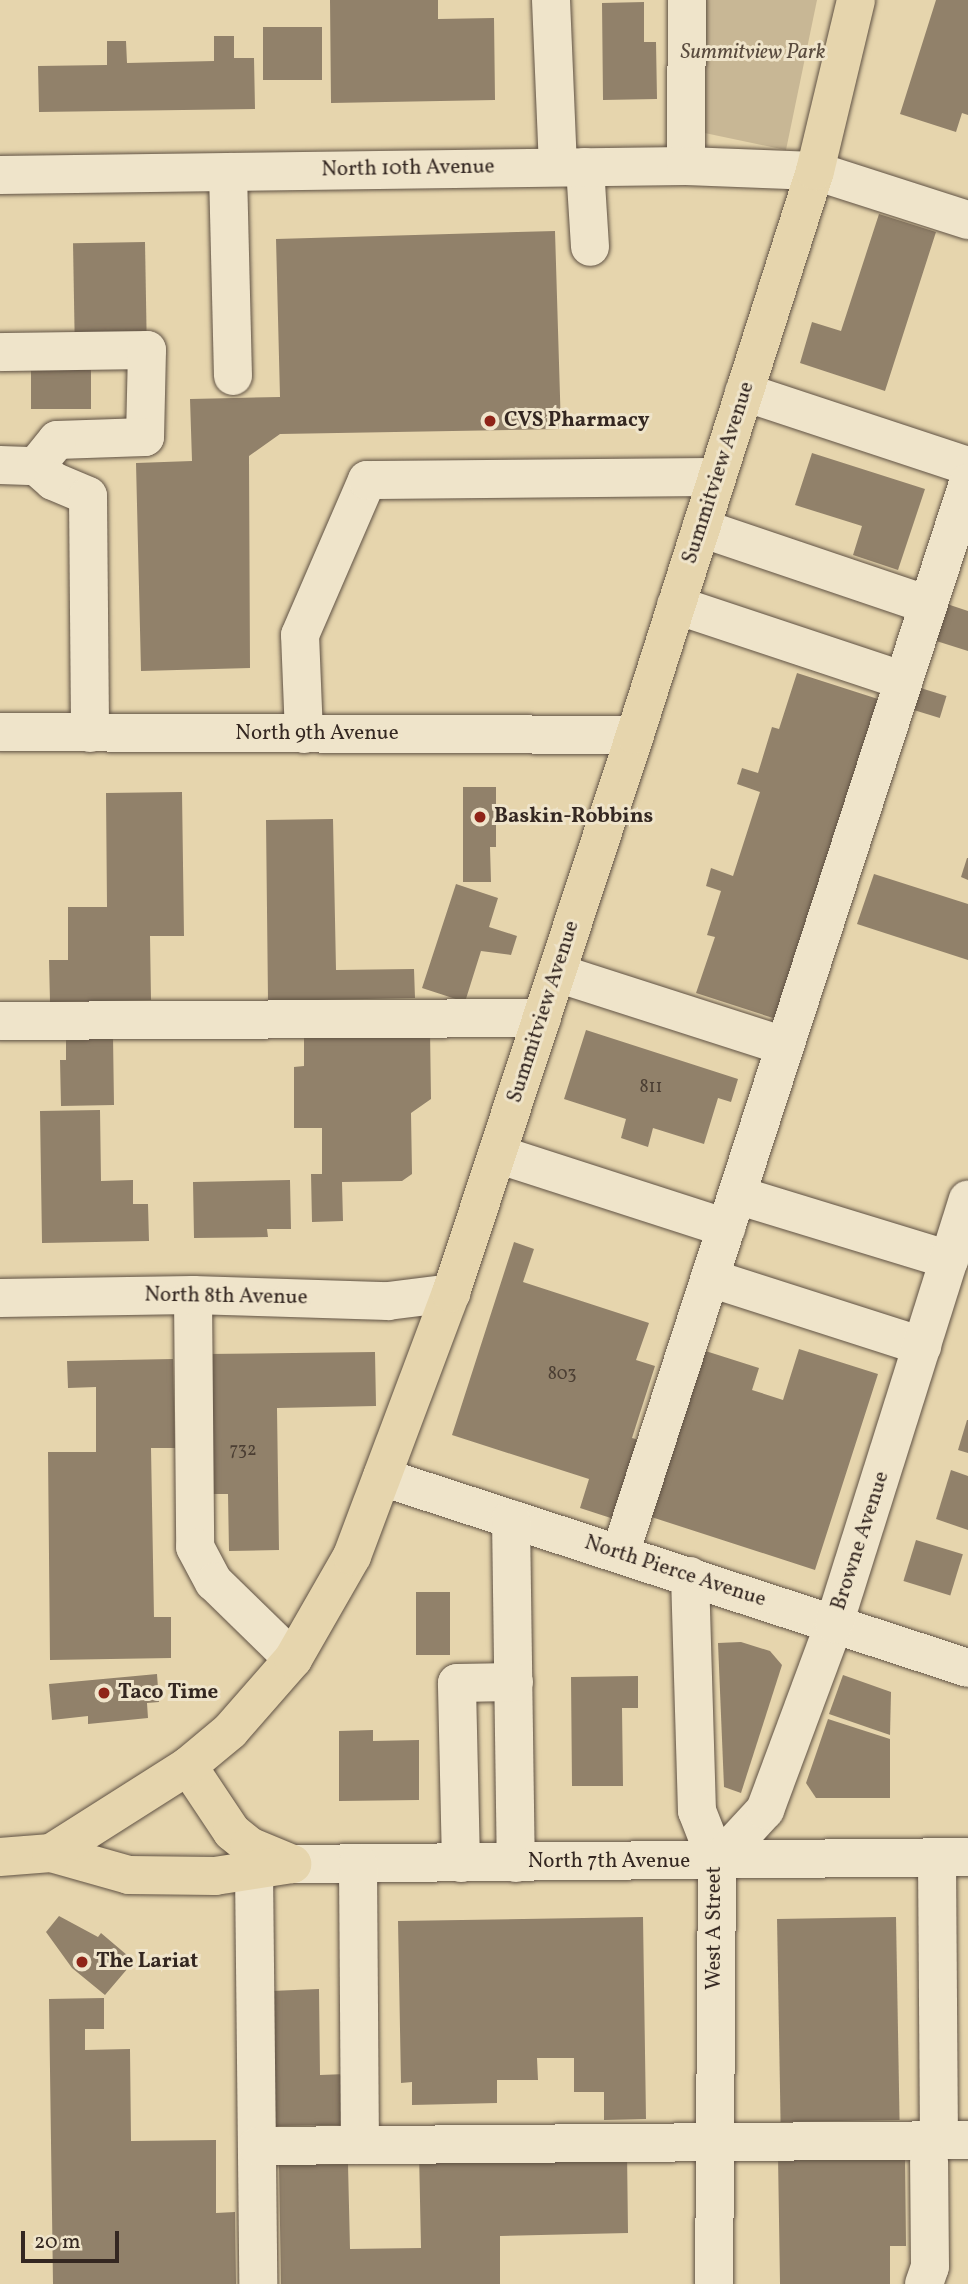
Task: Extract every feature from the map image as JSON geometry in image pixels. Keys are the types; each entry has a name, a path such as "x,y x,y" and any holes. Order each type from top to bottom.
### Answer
{"main road":[{"name":"Summitview Avenue","path":"0,1857 51,1853 188,1766 266,1695 293,1659 352,1556 451,1293 635,735 815,172 856,0"},
{"path":"188,1766 232,1832 249,1846 292,1864"},
{"path":"51,1853 129,1875 215,1876 292,1864"}],"street":[{"path":"551,0 571,167 590,247"},
{"path":"686,166 687,0"},
{"name":"North 10th Avenue","path":"0,175 686,166 815,172 968,220"},
{"path":"228,172 233,376"},
{"path":"0,352 147,350 145,437 57,440 18,466"},
{"path":"744,393 968,466"},
{"path":"18,466 88,496 90,733"},
{"path":"304,734 300,635 367,480 717,477"},
{"path":"620,1554 968,483"},
{"path":"701,528 928,605"},
{"path":"676,606 904,681"},
{"name":"North 9th Avenue","path":"0,732 635,735"},
{"path":"557,972 785,1046"},
{"path":"0,1021 542,1018"},
{"path":"497,1154 731,1212 949,1260"},
{"name":"Browne Avenue","path":"716,1862 765,1810 834,1624 968,1200"},
{"path":"710,1278 922,1346"},
{"name":"North 8th Avenue","path":"0,1298 193,1295 388,1301 451,1293"},
{"path":"193,1295 195,1547 214,1582 293,1659"},
{"name":"North Pierce Avenue","path":"383,1477 968,1668"},
{"path":"511,1518 516,1863"},
{"name":"West A Street","path":"690,1576 697,1811 716,1862 714,2284"},
{"path":"461,1863 457,1684 514,1682"},
{"path":"924,2284 930,2267 945,2147 953,1857"},
{"name":"North 7th Avenue","path":"292,1864 716,1862 953,1857"},
{"path":"358,1864 360,2146"},
{"path":"254,1870 258,2284"},
{"path":"257,2146 715,2141 945,2147"}],"green space":[{"name":"Summitview Park","path":"700,0 817,0 786,150 700,132"}],"building":[{"path":"330,0 438,0 438,19 494,18 495,100 331,103"},
{"path":"936,0 968,0 968,115 962,113 956,132 900,114"},
{"path":"644,2 644,42 656,42 657,99 603,100 602,3"},
{"path":"263,27 322,27 322,80 263,80"},
{"path":"214,36 234,36 234,58 254,58 255,109 39,112 38,66 107,65 107,41 126,41 127,63 214,61"},
{"path":"879,214 936,232 885,391 800,363 812,322 841,331"},
{"path":"555,231 561,429 280,434 249,456 250,668 141,671 136,463 192,461 190,399 280,397 276,239"},
{"path":"145,242 147,335 75,336 73,243"},
{"path":"31,370 91,370 91,409 31,409"},
{"path":"812,453 925,489 898,570 853,555 862,526 795,505"},
{"path":"941,602 968,611 968,651 930,639"},
{"path":"797,673 878,699 776,1019 696,993 715,937 707,935 721,891 706,886 711,868 733,876 760,792 737,784 742,768 758,773 772,727 779,729"},
{"path":"914,686 947,696 940,718 907,708"},
{"name":"Baskin-Robbins","path":"463,787 496,787 496,847 490,847 491,882 463,882"},
{"path":"182,792 184,936 150,936 151,1000 50,1002 49,960 68,960 68,907 107,907 106,793"},
{"path":"333,819 336,970 414,969 415,998 268,1001 266,820"},
{"path":"968,858 968,880 961,877"},
{"path":"874,874 968,904 968,960 857,924"},
{"path":"456,884 498,898 489,927 517,936 511,955 481,951 465,1002 422,988"},
{"path":"430,1030 431,1099 411,1113 412,1174 402,1181 342,1182 343,1221 312,1222 311,1174 322,1174 322,1128 294,1128 294,1067 304,1066 304,1032"},
{"path":"586,1030 738,1079 731,1102 718,1098 704,1144 653,1128 648,1147 621,1138 626,1119 564,1099"},
{"path":"113,1036 114,1105 61,1106 60,1060 66,1060 66,1037"},
{"path":"100,1110 101,1181 133,1180 133,1204 148,1204 149,1241 42,1243 40,1111"},
{"path":"290,1180 291,1229 267,1229 268,1237 194,1238 193,1182"},
{"path":"514,1242 534,1249 523,1282 649,1323 636,1360 655,1366 632,1438 646,1442 620,1521 580,1508 589,1479 452,1435"},
{"path":"693,1347 759,1368 752,1390 783,1400 799,1349 878,1374 815,1570 639,1513"},
{"path":"375,1352 376,1406 277,1408 279,1550 229,1551 228,1494 208,1494 206,1354"},
{"path":"173,1359 175,1448 151,1448 154,1617 171,1617 171,1658 50,1660 48,1452 96,1452 96,1387 68,1388 67,1361"},
{"path":"968,1420 968,1453 958,1450"},
{"path":"951,1470 968,1476 968,1530 936,1519"},
{"path":"916,1540 963,1554 950,1595 903,1581"},
{"path":"416,1592 450,1592 450,1655 416,1655"},
{"path":"741,1642 770,1651 782,1665 741,1793 724,1787 718,1643"},
{"name":"Taco Time","path":"157,1674 159,1702 147,1703 148,1718 88,1724 88,1716 52,1720 49,1684"},
{"path":"843,1675 891,1692 890,1735 829,1714"},
{"path":"638,1676 638,1708 622,1708 623,1786 572,1786 571,1677"},
{"path":"828,1719 890,1739 890,1798 816,1798 806,1783"},
{"path":"373,1730 373,1741 419,1740 419,1800 339,1801 339,1731"},
{"path":"59,1916 98,1937 101,1933 134,1961 105,1995 72,1968 46,1932"},
{"path":"643,1917 646,2119 604,2120 604,2092 574,2092 574,2058 537,2058 538,2080 497,2080 497,2103 412,2105 412,2082 401,2083 398,1921"},
{"path":"896,1917 900,2120 781,2122 777,1919"},
{"path":"319,1989 320,2075 346,2074 346,2125 273,2126 271,1991"},
{"path":"104,1998 104,2029 85,2029 85,2050 130,2049 131,2141 216,2140 216,2213 235,2212 236,2284 53,2284 49,1999"},
{"path":"627,2150 628,2233 500,2236 500,2284 281,2284 279,2165 348,2164 350,2249 421,2248 419,2153"},
{"path":"905,2154 906,2246 890,2246 890,2284 780,2284 778,2156"}],"place":[{"name":"CVS Pharmacy","path":"490,421"},
{"name":"Baskin-Robbins","path":"480,817"},
{"name":"Taco Time","path":"104,1693"},
{"name":"The Lariat","path":"82,1962"}]}
